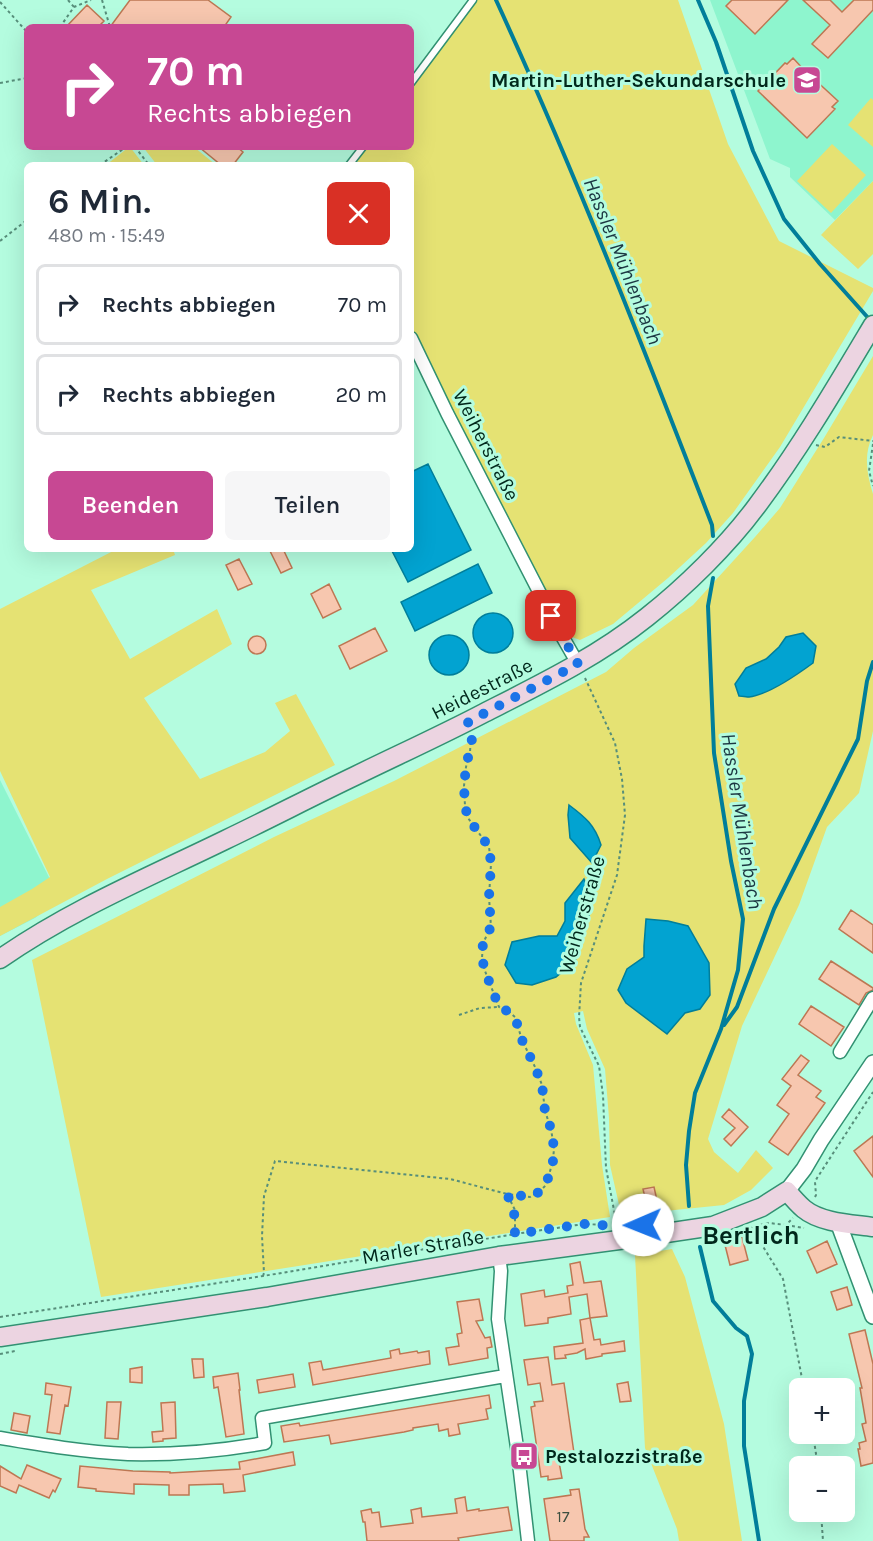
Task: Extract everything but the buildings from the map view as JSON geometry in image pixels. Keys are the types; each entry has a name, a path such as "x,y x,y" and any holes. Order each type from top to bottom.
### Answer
{"main road":[{"name":"Heidestraße","path":"0,959 131,884 356,775 581,670 599,652 647,617 700,570 756,507 801,442 871,328"},
{"name":"Marler Straße","path":"0,1337 249,1300 500,1256 713,1226 762,1207 787,1191"},
{"path":"787,1191 809,1212 838,1222 873,1227"}],"street":[{"name":"Weiherstraße","path":"414,345 581,670"},
{"path":"840,1052 873,998"},
{"path":"787,1191 804,1169 873,1063"},
{"path":"838,1222 873,1317"},
{"path":"500,1256 498,1319 528,1541"},
{"path":"0,1438 51,1447 127,1454 228,1449 266,1443 262,1418 505,1376"}],"lane":[{"path":"414,79 473,0"}],"path":[{"path":"68,0 74,8"},
{"path":"62,24 74,8 92,0"},
{"path":"102,0 109,24"},
{"path":"0,2 24,29"},
{"path":"0,83 24,79"},
{"path":"104,162 122,150"},
{"path":"137,150 147,162"},
{"path":"0,241 24,222"},
{"path":"801,442 825,447 839,437 873,442 869,471 873,486"},
{"name":"Weiherstraße","path":"581,670 615,743 622,779 625,814 617,875 581,983 579,1017 580,1027 599,1066 603,1095 606,1168 619,1240"},
{"path":"468,722 472,739 464,786 465,806 468,818 489,847 491,927 483,942 482,958 499,1007"},
{"path":"263,1276 264,1196 275,1161 450,1179 507,1194 530,1197 546,1185 553,1161 554,1148 551,1129 545,1111 542,1085 522,1040 515,1017 499,1007 480,1008 459,1015"},
{"path":"814,1198 817,1178 873,1092"},
{"path":"507,1194 514,1210 515,1234"},
{"path":"0,1317 515,1234 584,1224 606,1225"},
{"path":"751,1227 783,1278 802,1378"},
{"path":"822,1522 824,1541"}],"shaded area":[{"path":"470,0 678,0 728,144 779,241 873,288 780,447 733,513 706,543 613,624 580,640 566,635 414,335 414,162 357,162 365,150 414,150 414,79 464,5"},
{"name":"Martin-Luther-Sekundarschule","path":"710,0 873,0 873,181 835,220 790,177 790,168 770,159"},
{"path":"871,98 873,100 873,147 848,125"},
{"path":"832,144 866,175 831,213 797,181"},
{"path":"125,150 132,150 142,162 110,162"},
{"path":"145,150 198,150 212,162 155,162"},
{"path":"873,181 873,254 858,269 821,235"},
{"path":"873,356 873,435 868,450 867,464 873,494 873,731 859,793 827,827 799,905 742,1026 708,1139 714,1152 738,1173 756,1150 773,1168 751,1190 724,1205 622,1218 610,1165 605,1069 587,1029 583,1011 574,1013 576,1024 593,1065 602,1165 610,1217 101,1297 32,960 274,837 394,781 606,672 634,648 693,605 780,508"},
{"path":"111,552 174,552 175,555 91,590 130,659 217,609 232,644 144,698 200,779 265,752 290,731 275,703 296,694 335,765 107,879 0,936 0,907 50,877 0,771 0,609"},
{"path":"0,780 60,899 35,918 0,936"},
{"path":"672,1249 685,1277 724,1424 742,1541 679,1541 677,1529 645,1448 635,1255"}],"water":[{"path":"428,464 471,550 408,582 393,552 414,552 414,471"},
{"path":"478,564 492,593 415,631 401,602"},
{"path":"493,613 507,619 513,633 507,647 493,653 479,647 473,633 479,619"},
{"path":"803,633 816,646 813,663 773,688 749,697 739,696 735,684 746,668 766,659 786,637"},
{"path":"449,635 463,641 469,655 463,669 449,675 435,669 429,655 435,641"},
{"path":"569,805 589,822 599,838 601,845 592,863 570,838"},
{"path":"584,879 593,899 575,961 556,977 532,985 516,983 505,965 512,942 539,936 557,936 565,921 565,903"},
{"path":"646,919 688,926 709,963 710,995 700,1009 685,1013 667,1034 626,1003 618,990 627,969 644,957"}],"waterway":[{"name":"Hassler Mühlenbach","path":"496,0 554,130 608,261 712,525 713,536"},
{"path":"698,0 716,42 753,151 784,219 870,320"},
{"name":"Hassler Mühlenbach","path":"689,1206 686,1165 695,1093 721,1029 738,970 743,919 731,861 714,753 708,606 713,578"},
{"path":"724,1025 737,1007 774,909 858,739 867,681 873,662"},
{"path":"700,1247 713,1301 736,1328 747,1336 752,1354 744,1401 744,1446 759,1541"}],"place":[{"name":"Martin-Luther-Sekundarschule","path":"807,80"},
{"name":"Pestalozzistraße","path":"524,1456"}],"district":[{"name":"Bertlich","path":"751,1235"}],"route":[{"path":"551,616 578,664 468,722 472,739 464,786 465,806 468,818 489,847 491,864 489,897 491,927 483,942 482,958 499,1007 515,1017 522,1040 542,1085 545,1111 554,1148 550,1175 546,1185 539,1192 530,1197 507,1194 514,1210 515,1234 584,1224 643,1225"}]}
